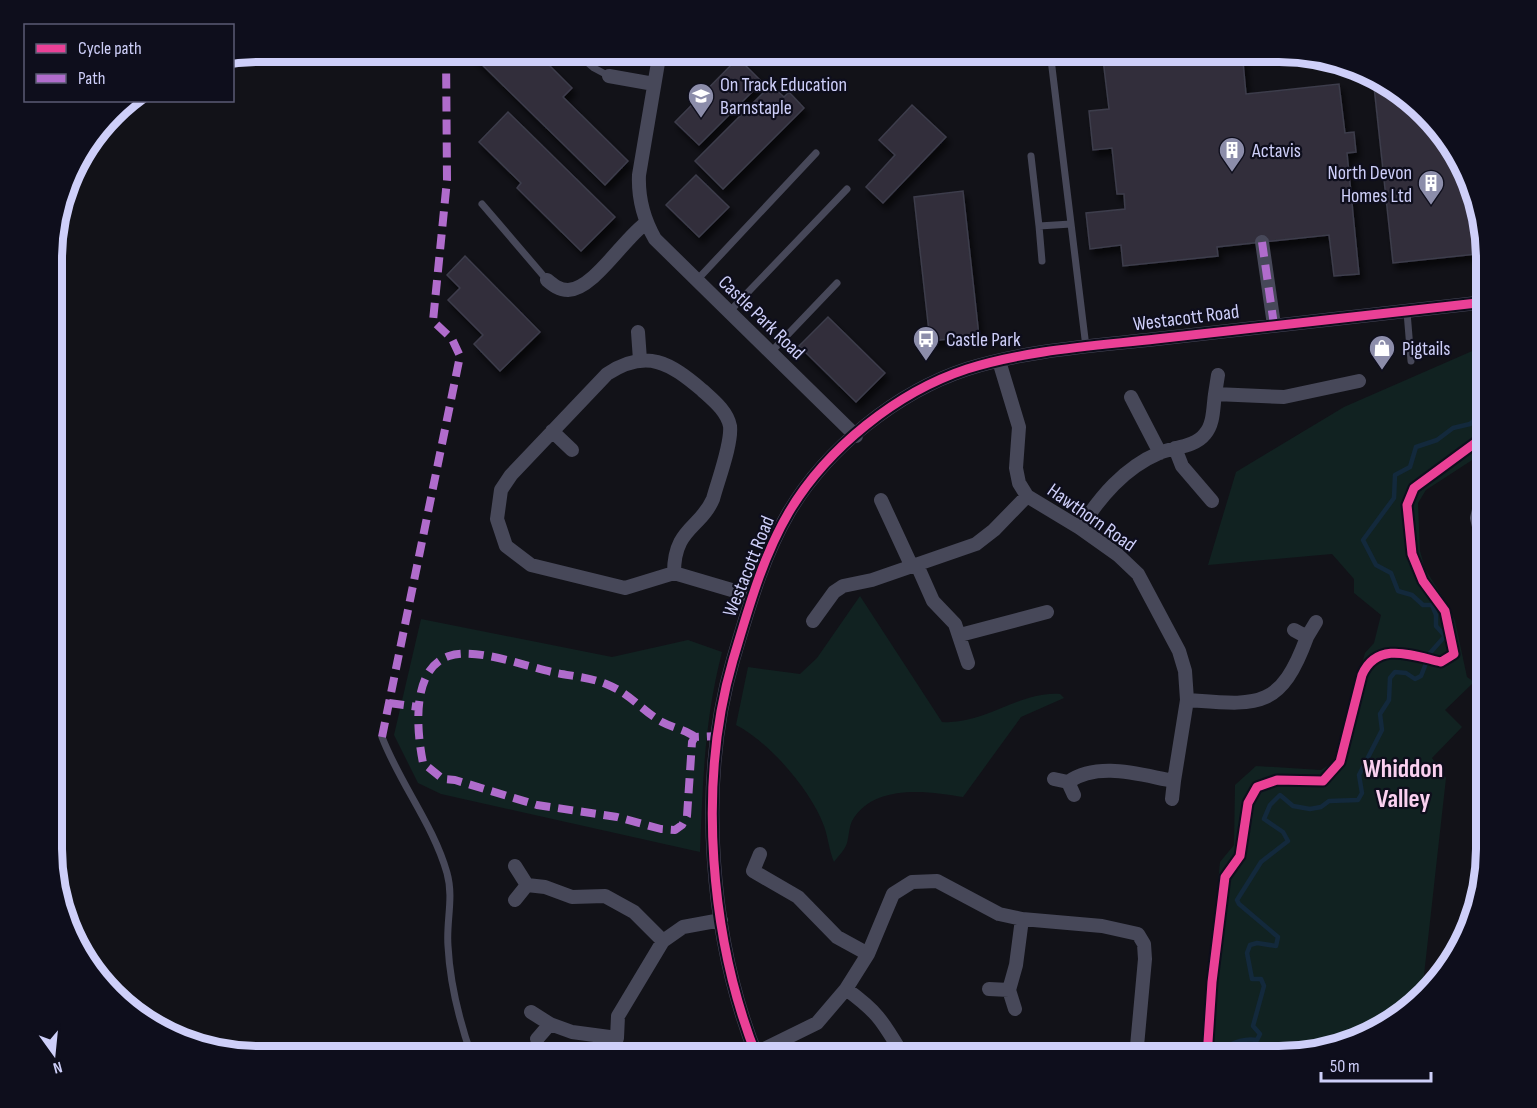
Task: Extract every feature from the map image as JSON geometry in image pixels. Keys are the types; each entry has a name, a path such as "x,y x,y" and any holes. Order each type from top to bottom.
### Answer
{"street":[{"name":"Castle Park Road","path":"658,62 639,175 638,191 646,223 655,239 856,436"},
{"path":"609,76 654,84"},
{"path":"547,280 559,288 569,290 584,285 646,223"},
{"path":"1262,242 1274,325"},
{"name":"Westacott Road","path":"754,1046 743,1019 730,971 721,920 712,820 725,688 752,597 790,510 828,462 856,436 911,395 965,370 999,361 1086,347 1475,303"},
{"path":"638,332 640,360"},
{"path":"674,573 678,546 685,532 708,510 713,499 730,427 725,414 674,367 660,362 640,360 622,364 607,374 511,474 501,490 497,519 506,546 531,565 625,588 674,573 752,597"},
{"name":"Hawthorn Road","path":"999,361 1019,427 1016,468 1019,483 1027,496 1080,528 1118,555 1138,574 1179,651 1185,671 1187,700 1172,799"},
{"path":"1080,528 1114,484 1140,463 1160,453 1193,443 1204,436 1210,426 1218,375"},
{"path":"1215,394 1284,397 1359,381"},
{"path":"1131,397 1160,453"},
{"path":"552,431 572,450"},
{"path":"1176,448 1182,466 1212,501"},
{"path":"813,621 834,592 843,586 872,580 976,544 994,530 1027,496"},
{"path":"881,500 933,601 955,624 968,663"},
{"path":"960,635 1047,612"},
{"path":"1187,700 1244,704 1273,695 1298,662 1307,637 1316,622"},
{"path":"1294,630 1307,637"},
{"path":"1074,795 1061,781 1095,770 1174,781"},
{"path":"760,854 753,871 798,897 837,937 868,954"},
{"path":"515,866 527,885"},
{"path":"774,1046 816,1023 846,989 868,954 893,894 912,882 937,881 986,909 1022,919 1102,926 1138,934 1144,944 1145,959 1137,1046"},
{"path":"527,885 545,887 572,897 605,896 634,912 663,941"},
{"path":"515,900 527,885"},
{"path":"1015,1009 1009,990 1016,964 1022,919"},
{"path":"614,1046 618,1016 663,941 682,927 721,920"},
{"path":"846,989 874,1010 888,1026 898,1046"},
{"path":"989,989 1009,990"},
{"path":"531,1012 550,1024 572,1032 617,1038"},
{"path":"537,1039 550,1024"}],"lane":[{"path":"586,62 594,69 609,76"},
{"path":"1051,62 1086,347"},
{"path":"697,280 816,153"},
{"path":"1031,156 1042,261"},
{"path":"729,312 848,189"},
{"path":"482,204 547,280"},
{"path":"1039,226 1071,224"},
{"path":"771,352 837,283"},
{"path":"1407,312 1411,361"},
{"path":"382,737 428,824 447,873 451,893 447,943 451,986 469,1046"}],"shaded area":[{"path":"1475,350 1475,458 1426,490 1418,503 1420,551 1425,569 1449,607 1455,621 1467,677 1474,682 1445,710 1462,727 1432,758 1446,778 1423,983 1388,1013 1366,1026 1329,1040 1304,1045 1202,1046 1220,862 1234,845 1235,785 1256,766 1321,770 1334,762 1365,653 1374,643 1381,615 1354,593 1354,579 1332,554 1208,565 1236,472 1344,407"},
{"path":"860,596 942,722 958,722 973,718 1045,694 1060,694 1064,698 1021,717 963,797 903,792 873,800 861,809 852,821 846,846 834,862 818,812 799,783 788,768 762,743 736,725 748,667 800,674 817,658"},
{"path":"421,619 612,657 688,640 722,652 708,727 700,852 441,794 418,783 394,735"}],"building":[{"path":"479,62 546,62 572,88 563,97 628,161 605,185"},
{"path":"734,62 742,62 762,82 699,145 675,122"},
{"name":"Actavis","path":"1103,62 1243,62 1246,94 1339,84 1345,133 1354,132 1356,152 1347,153 1359,274 1334,276 1329,235 1217,247 1218,256 1123,266 1121,245 1090,249 1086,213 1125,209 1124,194 1117,194 1112,148 1093,150 1089,111 1109,109"},
{"path":"771,85 784,97 789,92 804,108 723,189 695,161"},
{"name":"North Devon Homes Ltd","path":"1374,86 1418,119 1442,149 1461,183 1474,233 1475,254 1393,263"},
{"path":"912,105 946,137 883,203 866,187 895,155 879,140"},
{"path":"508,112 615,217 581,251 517,188 521,183 479,142"},
{"path":"696,175 729,207 699,237 666,205"},
{"path":"963,191 979,336 930,341 914,197"},
{"path":"465,256 540,332 500,371 474,344 483,335 448,300 460,288 447,275"},
{"path":"828,317 885,373 856,402 799,346"}],"waterway":[{"path":"1228,1046 1240,1041 1257,1040 1260,1034 1253,1026 1264,986 1261,979 1252,979 1247,953 1250,945 1257,943 1276,946 1278,937 1237,900 1261,862 1288,841 1283,832 1264,819 1270,805 1280,795 1293,806 1310,809 1321,807 1329,801 1358,800 1362,793 1359,775 1382,730 1380,714 1389,700 1390,678 1395,672 1406,673 1415,679 1421,676 1430,653 1445,636 1436,626 1436,615 1432,605 1423,605 1412,595 1398,591 1391,573 1376,565 1363,540 1394,498 1395,475 1410,467 1416,447 1437,440 1453,428 1470,424 1475,420"}],"marked path":[{"path":"382,737 460,356 452,339 433,321 447,180 446,62"},
{"path":"1262,242 1274,325"},
{"path":"695,737 662,722 622,692 606,684 472,654 449,656 436,663 422,688 419,703 419,735 423,763 443,779 455,780 537,805 617,817 661,829 675,830 682,825 687,816 692,742 695,737 719,736"},
{"path":"389,703 418,707"}],"cycle path":[{"path":"753,1046 728,962 719,912 712,809 715,757 722,708 733,660 763,566 789,512 823,466 866,425 915,392 967,369 1013,357 1475,303"},
{"path":"1208,1046 1212,982 1225,877 1240,856 1248,803 1257,787 1277,780 1323,781 1340,762 1362,675 1368,664 1376,658 1396,653 1441,662 1454,654 1445,611 1423,581 1412,554 1407,505 1414,488 1475,443"}],"place":[{"name":"On Track Education Barnstaple","path":"701,119"},
{"name":"Actavis","path":"1232,173"},
{"name":"North Devon Homes Ltd","path":"1431,206"},
{"name":"Castle Park","path":"926,362"},
{"name":"Pigtails","path":"1382,371"}],"district":[{"name":"Whiddon Valley","path":"1403,783"}]}
